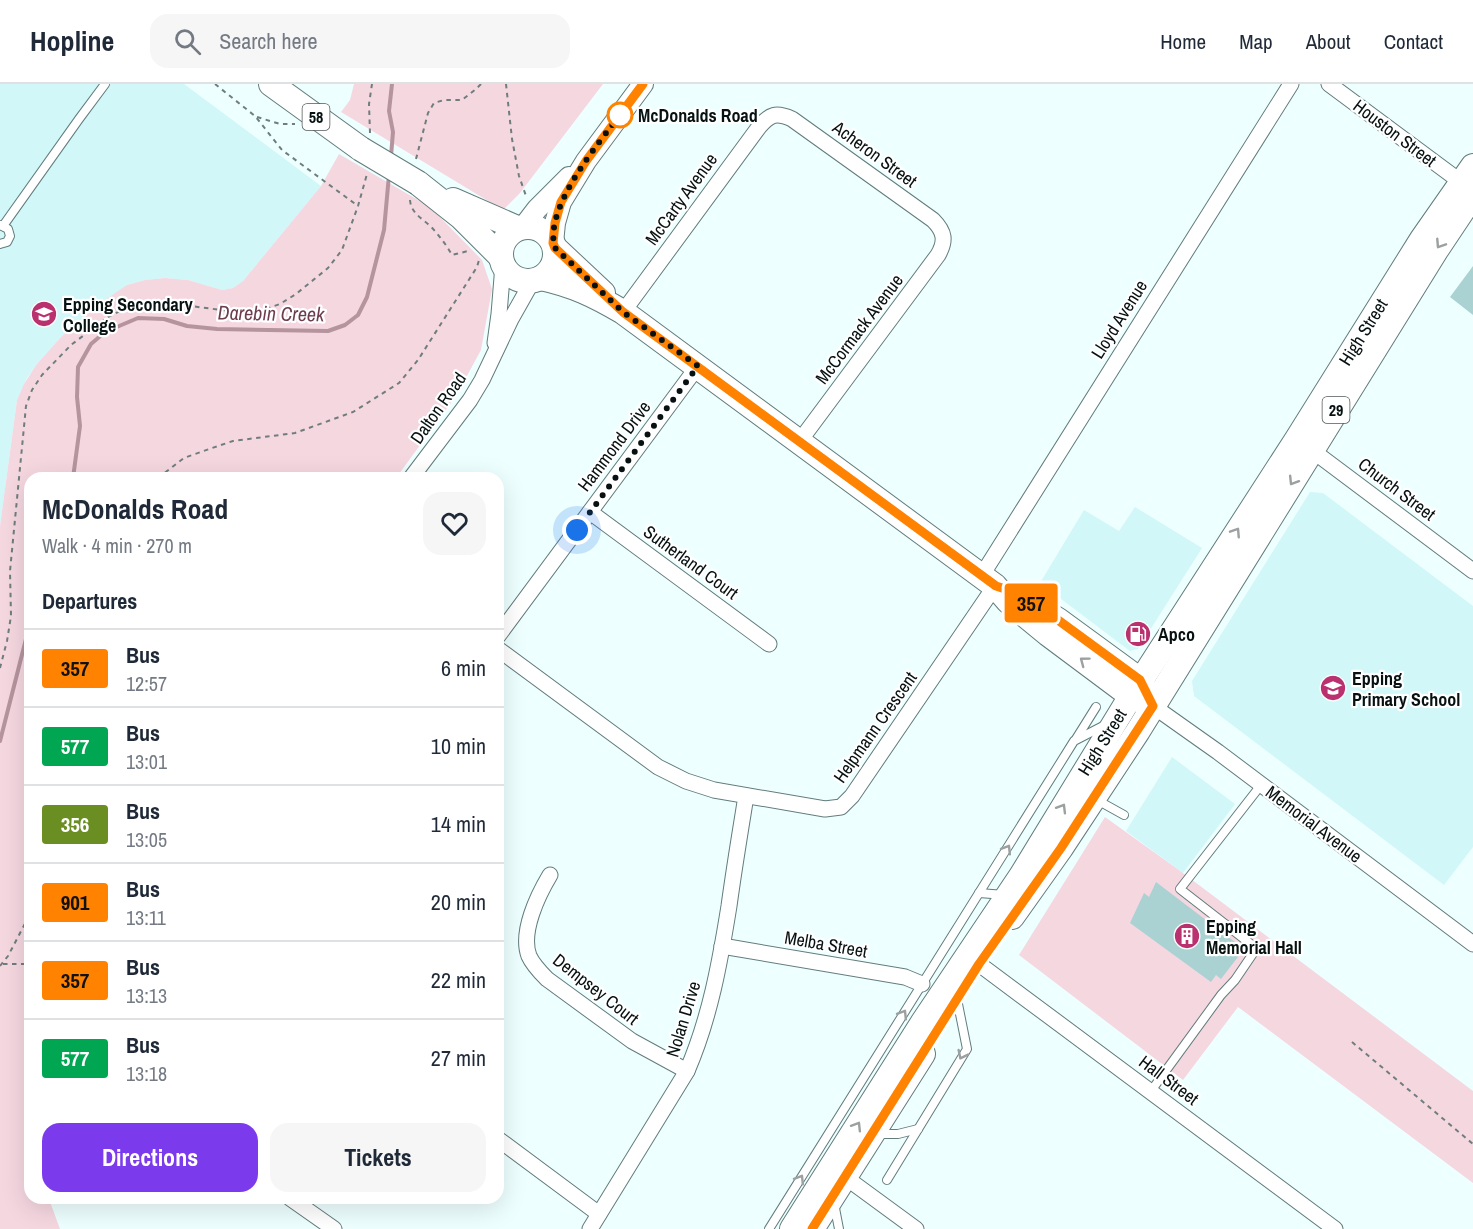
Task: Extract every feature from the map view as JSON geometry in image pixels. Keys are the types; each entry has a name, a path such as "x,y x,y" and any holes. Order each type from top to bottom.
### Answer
{"main road":[{"name":"58","path":"271,84 366,153 414,182 461,217 494,259 515,278 537,279"},
{"name":"58","path":"414,182 469,208 526,221 548,235 554,245"},
{"name":"High Street","path":"792,1229 923,1022 1014,886 1136,688 1437,249 1471,187"},
{"path":"494,259 504,239 526,221"},
{"path":"537,279 548,272 553,265 554,245"},
{"name":"Memorial Avenue","path":"554,245 623,312"},
{"name":"Memorial Avenue","path":"537,279 560,282 593,294 623,312 989,580 1008,601 1048,634 1136,688 1153,706"},
{"name":"High Street","path":"812,1229 979,964 1094,798 1153,706 1304,444"}],"street":[{"path":"554,245 555,223 561,202 586,161 643,84"},
{"name":"Lloyd Avenue","path":"989,580 1291,84"},
{"name":"Houston Street","path":"1329,84 1471,187"},
{"name":"Acheron Street","path":"774,114 792,119 933,220 940,227 944,236"},
{"name":"McCarty Avenue","path":"623,312 765,119 774,114"},
{"path":"526,221 586,161"},
{"name":"McCormack Avenue","path":"799,442 938,255 943,247 944,236"},
{"name":"Dalton Road","path":"493,358 499,314 494,259"},
{"name":"Dalton Road","path":"416,472 470,400 511,319 537,279"},
{"name":"Hammond Drive","path":"504,628 698,366"},
{"name":"Church Street","path":"1304,444 1473,571"},
{"name":"Sutherland Court","path":"590,512 769,644"},
{"name":"Helpmann Crescent","path":"504,653 658,767 686,781 714,790 825,810 841,807 852,796 989,580"},
{"name":"Memorial Avenue","path":"1153,706 1473,944"},
{"name":"Nolan Drive","path":"590,1229 687,1071 697,1048 705,1024 722,946 746,796"},
{"name":"Dempsey Court","path":"550,875 539,894 529,929 527,944 529,956 537,969 617,1031 687,1071"},
{"name":"Melba Street","path":"722,946 905,977 922,984"},
{"name":"Hall Street","path":"979,964 1335,1229"},
{"path":"504,1143 599,1214"},
{"path":"839,1186 916,1229"},
{"path":"296,1204 326,1229"},
{"path":"297,1204 334,1229"}],"lane":[{"path":"0,244 7,242 10,236 8,229 1,225 105,84"},
{"path":"769,1229 1096,707"},
{"path":"1074,741 1100,727 1114,723"},
{"path":"1151,1091 1254,952 1252,945 1180,889 1261,785"},
{"path":"1094,798 1124,815"},
{"path":"979,893 1014,886"},
{"path":"886,1180 967,1049 957,999"},
{"path":"872,1134 898,1134 918,1129"},
{"path":"839,1186 839,1229"}],"path":[{"path":"215,84 255,116 282,150 358,206"},
{"path":"0,668 11,616 10,571 26,406 32,390 42,375 71,345 108,317 126,308 167,303 245,313 263,310 296,294 328,268 342,250 358,206 366,153 372,84"},
{"path":"475,251 452,255 433,228 410,206 428,112 434,103 444,100 462,100 480,84"},
{"path":"506,84 519,176 529,202 526,221"},
{"path":"255,116 280,124 296,124 300,121"},
{"path":"166,472 184,458 233,441 294,433 353,412 399,383 418,360 477,267 494,259"},
{"path":"1,965 24,925"},
{"path":"1,965 24,964"},
{"path":"1352,1042 1473,1144"}],"shaded area":[{"name":"Epping Secondary College","path":"0,84 184,84 321,186 243,281 233,288 222,290 188,280 165,278 127,285 61,337 36,365 17,400 0,526"},
{"path":"354,84 603,84 520,193 503,210 341,112 350,100"},
{"path":"339,154 430,207 482,260 492,289 481,350 456,396 400,472 24,472 24,1204 51,1204 60,1229 0,1229 0,526 17,400 36,365 61,337 99,304 127,285 165,278 188,280 222,290 233,288 243,281 321,186"},
{"name":"Epping Primary School","path":"1310,492 1323,493 1473,606 1473,847 1444,885 1194,696 1192,681"},
{"path":"1135,507 1202,548 1138,649 1130,651 1040,583 1084,510 1119,531"},
{"path":"1172,757 1235,804 1183,873 1126,831"},
{"path":"1105,817 1473,1091 1473,1183 1238,1007 1183,1080 1019,955"}],"building":[{"path":"1473,266 1473,315 1450,297"},
{"name":"Epping Memorial Hall","path":"1156,882 1244,949 1221,979 1216,975 1211,982 1130,923 1144,893 1149,897"}],"waterway":[{"name":"Darebin Creek","path":"391,156 393,132 389,111 392,84"},
{"name":"Darebin Creek","path":"74,472 80,426 77,397 78,367 91,344 105,332 138,318 164,319 187,326 217,329 328,331 345,325 358,315 367,297 384,230 389,175"},
{"name":"Darebin Creek","path":"0,741 24,647"}],"bus line":[{"name":"357","path":"643,84 586,161 561,202 555,223 553,243 555,248 623,312 996,586 1014,592 1058,620 1140,680 1153,706 1061,848 979,964 812,1229"}],"place":[{"name":"McDonalds Road","path":"620,115"},
{"name":"Epping Secondary College","path":"44,314"},
{"name":"Apco","path":"1138,634"},
{"name":"Epping Primary School","path":"1333,688"},
{"name":"Epping Memorial Hall","path":"1187,936"}],"route":[{"path":"577,530 698,366 623,312 555,248 553,243 555,223 561,202 586,161 620,115"}]}
